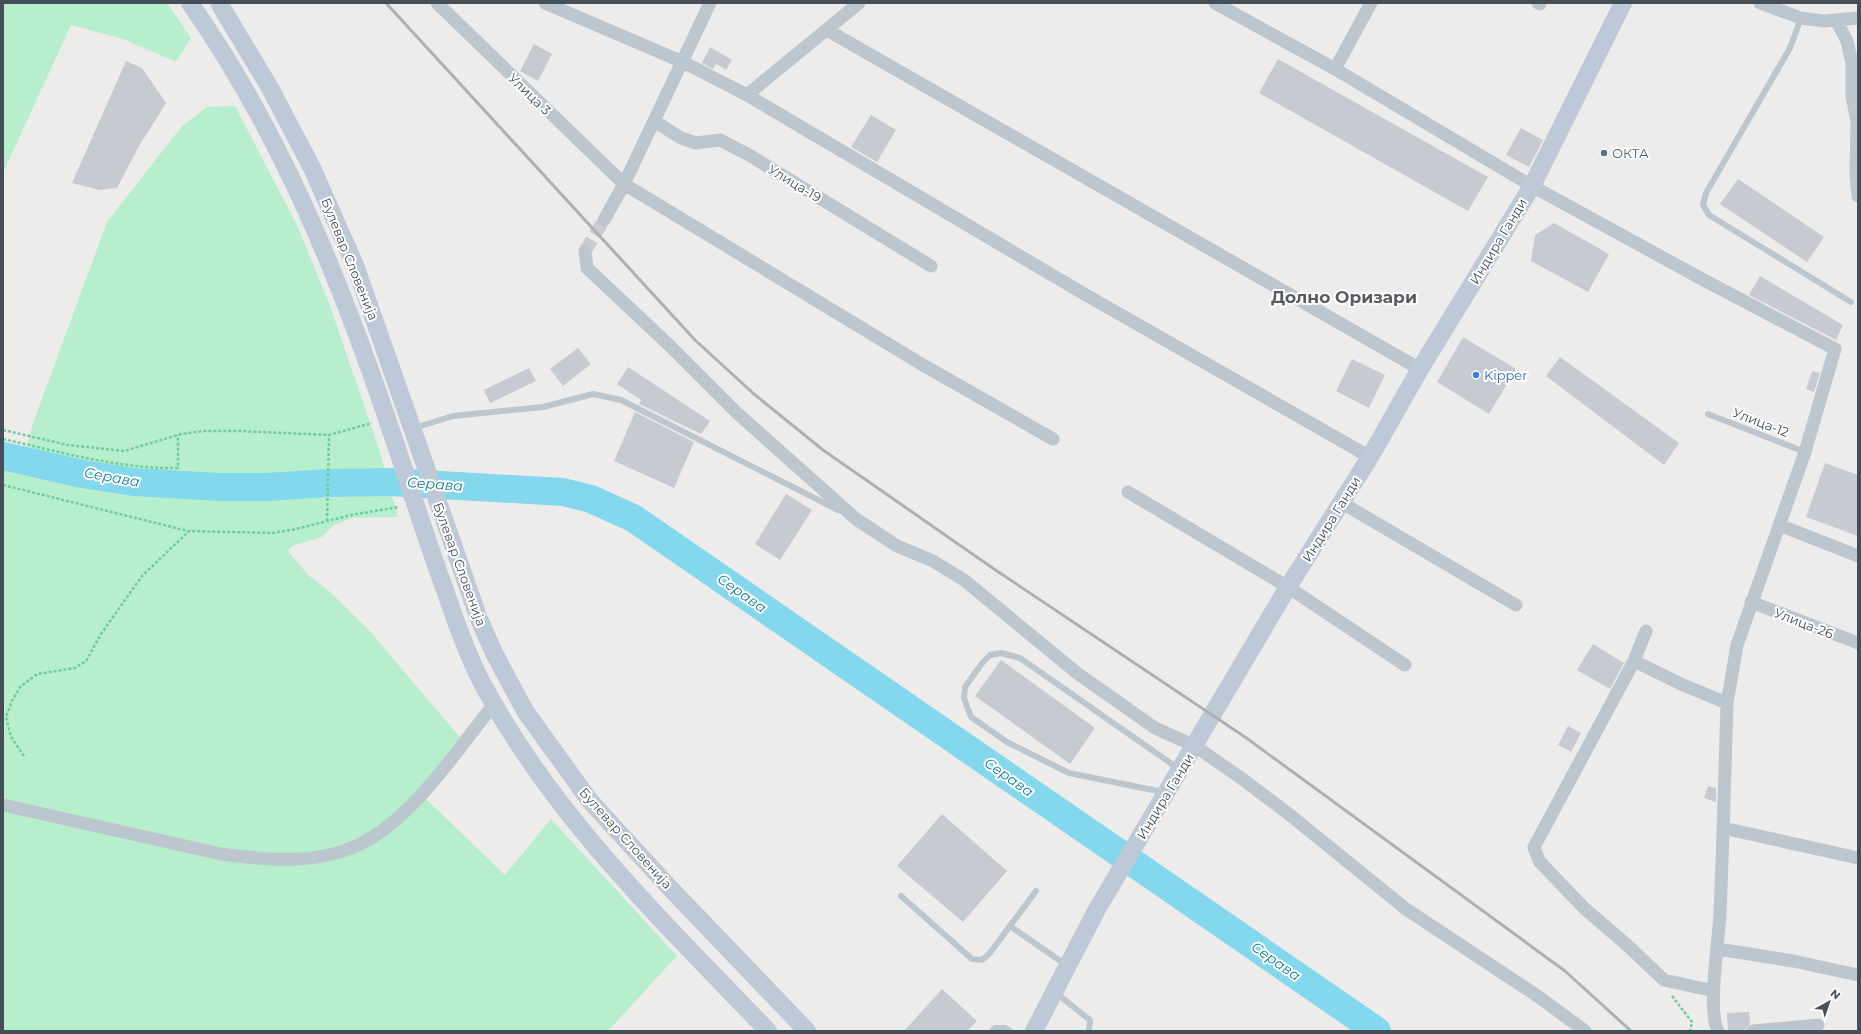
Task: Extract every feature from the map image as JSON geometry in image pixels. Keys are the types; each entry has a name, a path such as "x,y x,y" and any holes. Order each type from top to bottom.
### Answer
{"street":[{"name":"Булевар Словенија","path":"190,3 251,100 293,180 326,253 353,322 393,435 423,531 457,625 478,676 538,774 586,834 666,923 768,1031"},
{"name":"Булевар Словенија","path":"219,3 270,88 312,168 354,265 479,619 517,697 542,736 595,807 669,887 807,1031"},
{"name":"Улица 3","path":"437,3 624,184 923,365 1053,439"},
{"path":"545,3 683,62 747,95 1086,295 1370,457"},
{"path":"747,95 859,3"},
{"path":"1215,3 1335,69 1532,186 1700,278 1835,349 1806,452 1751,602 1737,645 1727,703 1718,950 1714,991 1714,1024 1718,1031"},
{"path":"1335,69 1371,3"},
{"name":"Индира Ганди","path":"1034,1031 1067,966 1116,877 1181,770 1288,587 1370,457 1420,369 1532,186 1623,3"},
{"path":"1760,3 1801,18 1836,20 1858,18"},
{"path":"604,220 624,184 683,62 706,4"},
{"path":"1836,20 1847,41 1852,63 1852,96 1858,121 1856,175 1858,196"},
{"path":"827,30 1420,369"},
{"name":"Улица-19","path":"654,121 681,138 696,143 720,140 749,155 931,266"},
{"path":"585,251 588,268 669,345 736,412 856,519 896,546 933,561 964,580 1077,673 1155,728 1195,746 1290,815 1406,909 1539,997 1585,1031"},
{"path":"1128,492 1288,587 1404,664"},
{"path":"1342,503 1516,605"},
{"path":"1779,525 1858,556"},
{"name":"Улица-26","path":"1751,602 1858,643"},
{"path":"1646,631 1634,661 1534,847 1539,861 1584,908 1627,945 1664,980 1714,991"},
{"path":"1634,661 1683,685 1727,703"},
{"path":"3,805 221,854 255,859 292,859 338,853 365,842 397,820 412,805 494,704"},
{"path":"1723,828 1858,858"},
{"path":"1718,950 1793,961 1858,975"},
{"path":"1753,1031 1818,1025"}],"lane":[{"path":"1801,18 1790,48 1706,193 1703,205 1709,215 1851,302"},
{"path":"412,428 453,416 543,407 593,394 621,400 856,519"},
{"name":"Улица-12","path":"1708,414 1806,452"},
{"path":"1167,793 1069,773 1007,742 971,717 964,698 965,687 983,662 990,655 1001,654 1020,658 1181,770"},
{"path":"901,896 972,960 982,960 989,954 1036,891"},
{"path":"1010,926 1067,966"},
{"path":"1054,992 1090,1020 1089,1031"},
{"path":"992,1031 995,1028 1005,1028 1010,1031"}],"path":[{"path":"3,430 68,445 124,451 178,435 204,431 329,435 344,433 387,418"},
{"path":"3,439 115,464 178,468 178,435"},
{"path":"327,521 329,435"},
{"path":"3,485 189,531 274,533 381,509 415,505"},
{"path":"24,756 11,737 6,717 12,701 20,687 37,674 75,668 86,661 105,628 142,576 189,531"},
{"path":"1664,980 1672,996 1692,1022 1690,1031"}],"green space":[{"path":"3,3 167,3 191,38 176,62 123,39 71,25 3,173"},
{"path":"235,106 297,225 329,303 378,446 398,517 352,518 334,525 322,537 292,546 288,551 308,575 328,590 368,629 464,742 421,794 505,875 551,819 677,956 608,1031 3,1031 3,456 23,460 33,423 107,222 182,126 207,107"}],"building":[{"path":"534,44 552,54 538,81 520,71"},
{"path":"710,47 732,60 726,70 716,64 713,69 702,63"},
{"path":"1278,59 1488,177 1468,211 1259,93"},
{"path":"126,61 142,68 166,103 139,146 117,188 100,190 72,183"},
{"path":"871,115 896,130 877,162 851,147"},
{"path":"1521,128 1543,140 1529,167 1506,155"},
{"path":"1738,179 1824,237 1807,262 1720,204"},
{"path":"1554,223 1609,254 1588,292 1531,261 1535,235"},
{"path":"1760,276 1843,325 1836,340 1749,295"},
{"name":"Kipper","path":"1463,337 1516,369 1489,414 1437,382"},
{"path":"578,348 591,364 563,386 550,369"},
{"path":"1560,357 1679,443 1664,465 1546,376"},
{"path":"1352,359 1385,375 1369,408 1336,391"},
{"path":"628,367 710,421 701,434 639,404 641,400 617,384"},
{"path":"529,368 536,381 490,403 484,390"},
{"path":"1812,371 1820,373 1814,392 1806,389"},
{"path":"635,412 694,442 674,488 614,461"},
{"path":"1825,463 1858,475 1858,536 1806,517"},
{"path":"786,494 812,510 780,560 755,544"},
{"path":"1593,644 1624,663 1610,689 1577,670"},
{"path":"1001,660 1095,728 1070,764 975,696"},
{"path":"1568,726 1581,733 1571,752 1558,745"},
{"path":"1708,786 1716,788 1716,802 1704,798"},
{"path":"942,814 1007,871 963,922 897,866"},
{"path":"942,989 977,1021 967,1031 904,1031"},
{"path":"1749,1012 1750,1024 1745,1030 1728,1031 1727,1013"}],"waterway":[{"name":"Серава","path":"3,456 82,474 134,482 219,487 267,487 328,483 389,482 563,492 591,499 633,518 1377,1031"}],"tunnel":[{"path":"585,251 604,220"}],"railway":[{"path":"386,3 695,340 754,394 823,450 994,569 1245,737 1565,971 1631,1031"}],"place":[{"name":"ОКТА","path":"1604,153"},
{"name":"Kipper","path":"1476,375"}],"district":[{"name":"Долно Оризари","path":"1344,297"}]}
